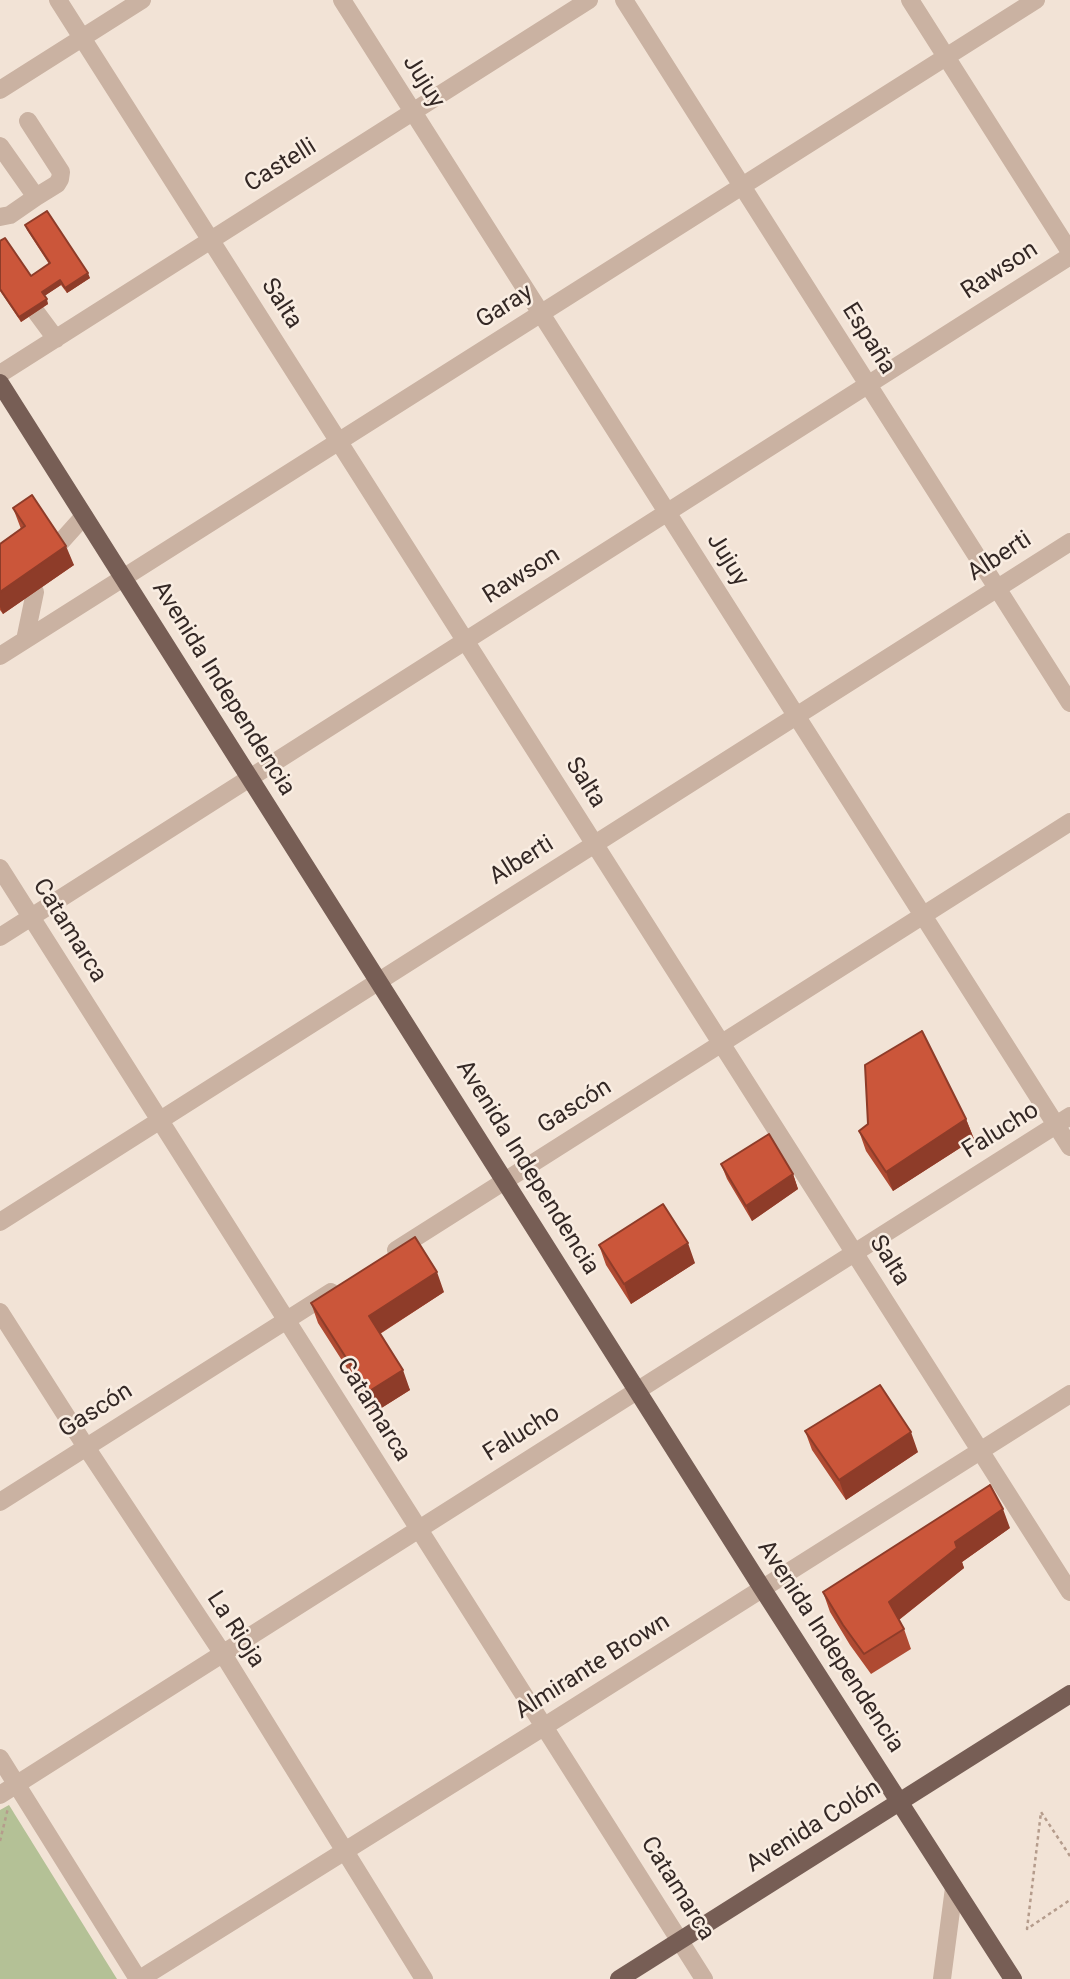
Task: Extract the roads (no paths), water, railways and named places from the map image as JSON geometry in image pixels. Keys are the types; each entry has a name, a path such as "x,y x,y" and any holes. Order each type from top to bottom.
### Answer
{"main road":[{"name":"Avenida Independencia","path":"0,383 762,1588 1013,1979"},
{"name":"Avenida Colón","path":"619,1979 1070,1694"}],"street":[{"name":"Salta","path":"58,0 1070,1592"},
{"path":"0,90 142,0"},
{"name":"Jujuy","path":"342,0 923,915 1063,1120 1070,1147"},
{"name":"Castelli","path":"0,374 589,0"},
{"name":"España","path":"624,0 1070,703"},
{"path":"909,0 1070,254"},
{"name":"Garay","path":"0,656 1036,0"},
{"path":"0,217 10,215 61,179 61,172 28,121"},
{"path":"0,146 36,197"},
{"name":"Rawson","path":"0,936 1070,254"},
{"path":"36,312 56,339"},
{"path":"59,544 84,516"},
{"name":"Alberti","path":"0,1222 1070,541"},
{"path":"25,640 34,592"},
{"name":"Gascón","path":"379,1261 1070,822"},
{"name":"Catamarca","path":"0,868 704,1979"},
{"name":"Falucho","path":"5,1800 16,1784 1063,1120"},
{"name":"Gascón","path":"0,1502 345,1283"},
{"name":"La Rioja","path":"0,1312 222,1654 424,1979"},
{"name":"Almirante Brown","path":"139,1979 1070,1394"},
{"path":"0,1758 139,1979"},
{"path":"942,1979 954,1888"}]}
